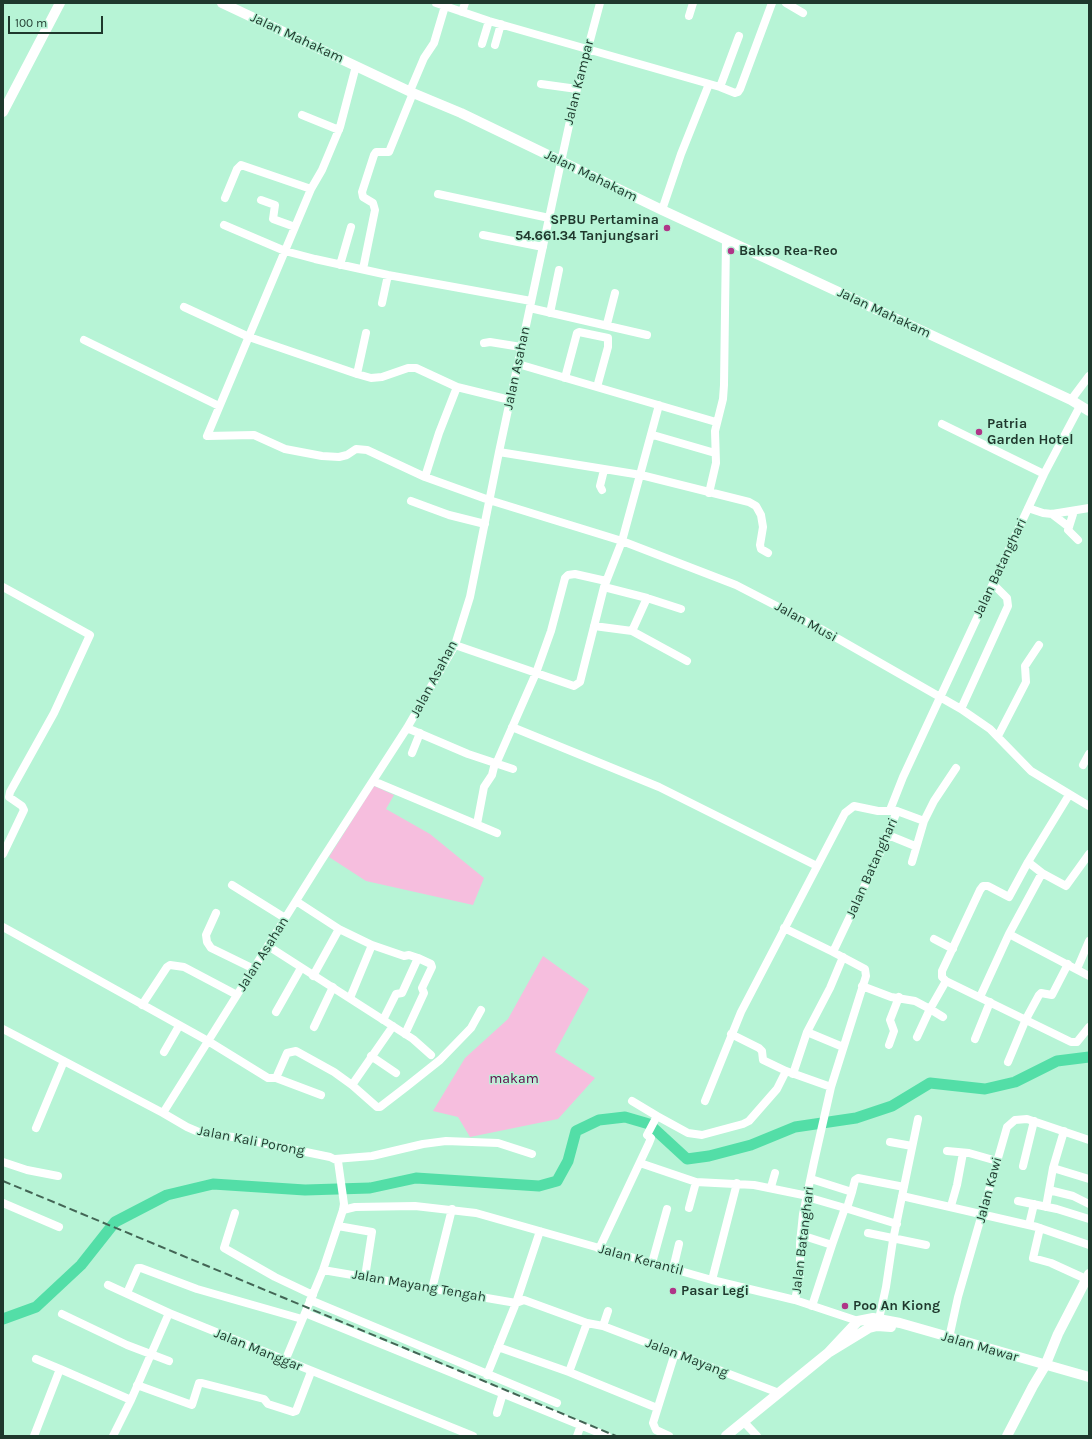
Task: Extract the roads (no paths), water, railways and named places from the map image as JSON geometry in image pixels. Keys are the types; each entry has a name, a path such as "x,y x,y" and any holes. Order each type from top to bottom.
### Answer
{"main road":[{"path":"3,112 60,3"},
{"name":"Jalan Mahakam","path":"224,3 411,92 462,113 662,210 1080,406"},
{"path":"1007,1436 1045,1366 1058,1334 1088,1276"},
{"name":"Jalan Mawar","path":"726,1436 828,1353 858,1321 879,1319 1089,1377"},
{"name":"Jalan Mawar","path":"828,1353 869,1328 877,1326 914,1329"}],"street":[{"path":"436,3 490,21 720,87 735,93 738,92 772,3"},
{"path":"462,12 465,3"},
{"name":"Jalan Kampar","path":"561,162 577,89 600,3"},
{"path":"689,16 694,3"},
{"path":"786,3 803,14"},
{"path":"363,269 375,210 373,202 363,197 362,192 374,154 376,152 389,152 424,58 434,42 445,6"},
{"path":"482,44 490,21"},
{"path":"495,45 501,24"},
{"path":"720,87 739,36"},
{"path":"84,340 219,406 311,189 322,170 339,130 356,66"},
{"path":"541,84 577,89"},
{"path":"662,210 681,154 709,84"},
{"path":"302,115 339,130"},
{"name":"Jalan Asahan","path":"163,1113 285,918 407,728 455,645 470,597 499,452 561,162"},
{"path":"225,198 237,169 241,165 311,189"},
{"path":"438,194 549,218"},
{"path":"261,200 275,205 273,219 295,227"},
{"path":"224,225 285,251 340,265 531,305 550,313 607,324 647,335"},
{"path":"340,265 351,227"},
{"path":"483,235 543,247"},
{"path":"709,493 715,467 716,422 723,398 724,385 726,240"},
{"path":"550,313 559,270"},
{"path":"382,303 388,275"},
{"path":"607,324 615,293"},
{"path":"184,307 249,337 371,378 408,368 416,368 455,393 510,400"},
{"path":"565,378 577,333 579,332 608,338 608,347 597,387"},
{"path":"358,374 366,333"},
{"path":"484,343 490,342 521,347"},
{"path":"518,364 716,422"},
{"name":"Jalan Batanghari","path":"795,1300 800,1276 801,1235 811,1179 831,1087 866,976 865,969 833,952 888,835 893,810 940,698 1044,474 1080,406 1089,376"},
{"path":"425,477 455,393"},
{"path":"455,645 574,686 580,682 605,584 622,541 659,405"},
{"name":"Jalan Musi","path":"219,406 206,436 254,436 285,449 322,456 347,455 359,449 425,477 490,500 622,541 739,587 821,629 961,709 998,736 1031,771 1089,806"},
{"path":"942,424 1044,474"},
{"path":"652,435 715,453"},
{"path":"499,452 641,475 752,504 763,523 760,545 761,549 768,553"},
{"path":"602,490 600,486 604,470"},
{"path":"412,501 449,515 485,524"},
{"path":"1028,508 1043,513 1052,514 1089,508"},
{"path":"1074,511 1069,527 1071,534 1078,540"},
{"path":"1052,514 1069,527"},
{"path":"477,824 484,787 492,775 536,674 551,631 565,578 568,575 575,574 681,609"},
{"path":"961,709 1008,606 1007,598 993,584"},
{"path":"3,587 90,635 54,713 9,794 13,801 22,806 24,810 5,845 3,854"},
{"path":"632,631 647,598"},
{"path":"594,626 632,631 687,661"},
{"path":"998,736 1026,682 1025,666 1039,645"},
{"path":"512,727 659,787 818,866"},
{"path":"407,728 468,754 513,769"},
{"path":"412,753 420,733"},
{"path":"1083,765 1089,754"},
{"path":"912,862 915,846 924,821 934,801 956,768"},
{"path":"373,781 497,833"},
{"path":"1069,795 1028,862 1009,897 988,886 983,886 980,890 942,971 942,977 946,981 1075,1043 1089,1027"},
{"path":"705,1101 731,1034 784,928 818,866 845,812 854,806 878,811 893,810 924,821"},
{"path":"888,835 915,846"},
{"path":"1028,862 1042,873 1066,886 1089,854"},
{"path":"980,997 1009,934 1042,873"},
{"path":"232,885 285,918"},
{"path":"296,901 339,929 372,945 404,956 409,955 431,964 432,967 422,988 424,994 405,1034"},
{"path":"216,914 206,935 207,942 212,948 254,969"},
{"path":"3,927 208,1041 268,1078 276,1078 321,1095"},
{"path":"784,928 833,952"},
{"path":"313,976 339,929"},
{"path":"1009,934 1089,976"},
{"path":"934,939 953,949"},
{"path":"1077,969 1089,941"},
{"path":"350,998 372,945"},
{"path":"268,946 300,968 333,987 405,1034 431,1055"},
{"path":"632,1101 656,1118 688,1133 702,1135 749,1121 790,1072 807,1032 830,988 843,957"},
{"path":"383,1020 396,994 402,993 418,958"},
{"path":"1008,1062 1026,1019 1041,993 1052,995 1068,964"},
{"path":"142,1005 167,967 170,965 184,967 237,995"},
{"path":"276,1012 300,968"},
{"path":"917,1037 930,1009 946,981"},
{"path":"862,986 895,997 915,1001 943,1017"},
{"path":"314,1027 333,987"},
{"path":"889,1045 894,1031 890,1020 895,997"},
{"path":"975,1039 990,1002"},
{"path":"276,1078 287,1053 292,1051 334,1072 352,1084 374,1105 380,1107 440,1060 471,1028 481,1010"},
{"path":"164,1052 179,1026"},
{"path":"352,1084 392,1026"},
{"name":"Jalan Kali Porong","path":"3,1029 201,1133 233,1137 335,1159 372,1156 423,1144 446,1142 498,1143 532,1154"},
{"path":"807,1032 843,1047"},
{"path":"731,1034 759,1048 762,1051 763,1060 831,1087"},
{"path":"372,1056 396,1073"},
{"path":"36,1128 64,1061"},
{"path":"599,1249 651,1138 647,1134 656,1118"},
{"name":"Jalan Kawi","path":"949,1338 958,1297 1005,1133 1010,1123 1022,1118 1089,1140"},
{"path":"879,1319 886,1287 893,1240 918,1119"},
{"path":"1023,1166 1034,1121"},
{"path":"1046,1207 1053,1168 1064,1131"},
{"path":"890,1142 912,1146"},
{"path":"947,1151 997,1161"},
{"path":"951,1206 957,1185 963,1153"},
{"path":"285,1361 323,1270 344,1207 340,1165 335,1159"},
{"path":"3,1162 27,1170 58,1176"},
{"path":"640,1163 696,1182 737,1183 771,1187 897,1224"},
{"path":"1053,1168 1089,1179"},
{"path":"771,1187 774,1173"},
{"path":"812,1306 855,1180 858,1178 904,1186"},
{"path":"811,1179 852,1192"},
{"path":"689,1208 696,1182"},
{"path":"712,1280 737,1183"},
{"path":"1049,1190 1073,1196 1089,1204"},
{"path":"902,1196 983,1213 1029,1225 1089,1245"},
{"path":"1018,1201 1046,1207 1089,1220"},
{"path":"5,1204 59,1227"},
{"path":"1029,1225 1034,1204"},
{"name":"Jalan Kerantil","path":"344,1207 400,1205 452,1209 476,1213 712,1280 795,1300 858,1321"},
{"path":"432,1289 452,1209"},
{"path":"652,1263 667,1209"},
{"path":"235,1213 224,1248 311,1298 487,1375 557,1403"},
{"path":"338,1226 372,1232 365,1277"},
{"path":"1040,1228 1033,1258 1088,1276"},
{"path":"487,1375 516,1303 540,1231"},
{"path":"868,1233 893,1240 926,1245"},
{"path":"801,1235 832,1244"},
{"path":"673,1269 679,1244"},
{"path":"127,1293 138,1268 141,1268 198,1289 304,1316 503,1393 607,1436"},
{"name":"Jalan Mayang Tengah","path":"323,1270 516,1303 524,1300 595,1325"},
{"name":"Jalan Manggar","path":"108,1286 127,1293 168,1313 460,1434 472,1436"},
{"path":"569,1372 595,1325 608,1311"},
{"path":"112,1436 131,1400 168,1313"},
{"path":"62,1314 150,1355 169,1361"},
{"name":"Jalan Mayang","path":"595,1325 675,1353 779,1393"},
{"path":"498,1347 569,1372 657,1408"},
{"path":"669,1436 660,1433 652,1423 675,1353"},
{"path":"36,1359 131,1400"},
{"path":"34,1436 60,1369"},
{"path":"137,1385 192,1405 199,1383 202,1382 264,1399 268,1404 293,1412 296,1411 311,1372"},
{"path":"497,1413 503,1393"},
{"path":"744,1422 757,1436"},
{"path":"577,1436 581,1425"}],"waterway":[{"path":"3,1319 36,1307 81,1265 115,1222 167,1195 213,1184 305,1190 370,1188 416,1178 539,1186 557,1181 568,1161 576,1131 599,1120 625,1117 649,1124 687,1159 709,1156 751,1145 795,1127 856,1118 892,1106 930,1083 985,1089 1015,1082 1057,1061 1089,1057"}],"railway":[{"path":"3,1181 616,1436"}],"place":[{"name":"SPBU Pertamina 54.661.34 Tanjungsari","path":"667,228"},
{"name":"Bakso Rea-Reo","path":"731,251"},
{"name":"Patria Garden Hotel","path":"979,432"},
{"name":"Pasar Legi","path":"673,1291"},
{"name":"Poo An Kiong","path":"845,1306"}],"park label":[{"name":"makam","path":"514,1079"}]}
